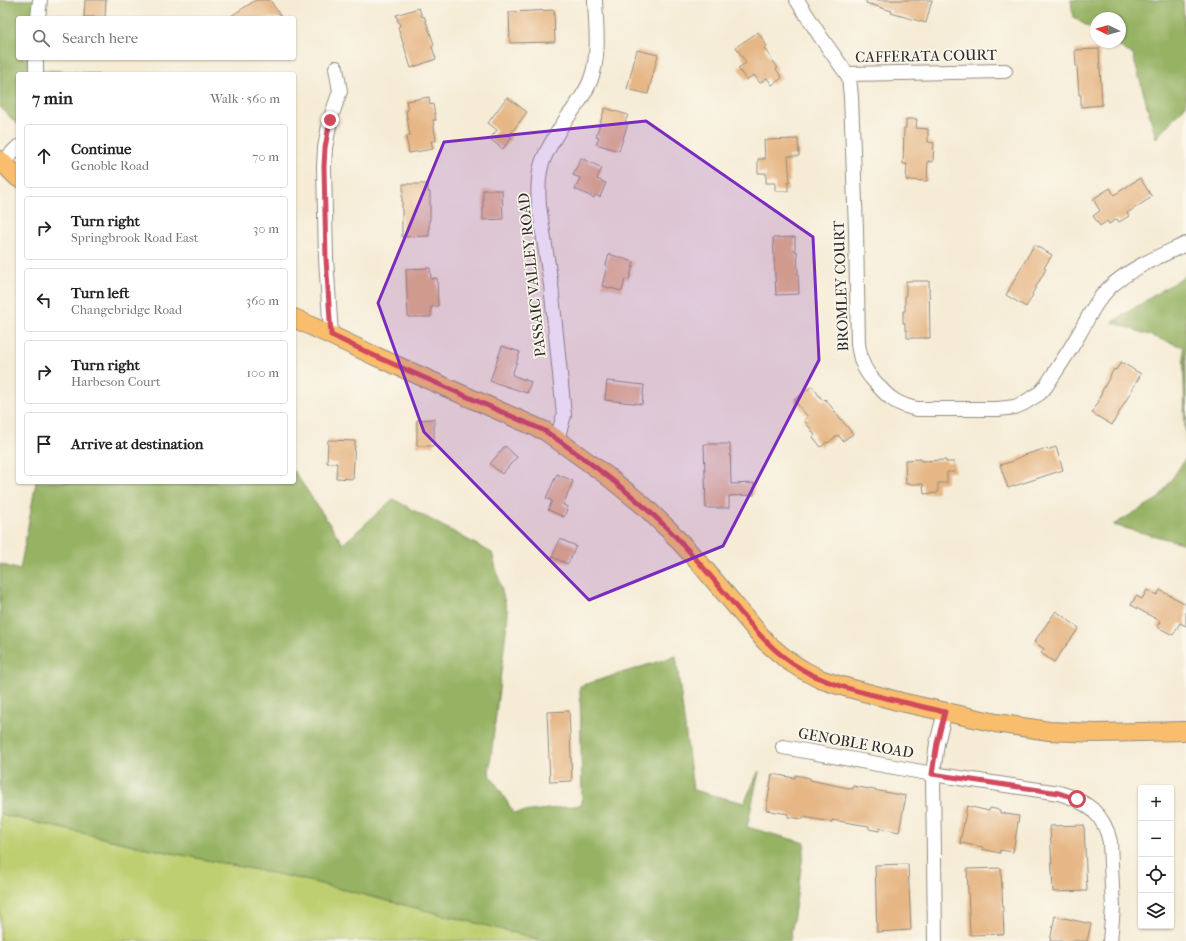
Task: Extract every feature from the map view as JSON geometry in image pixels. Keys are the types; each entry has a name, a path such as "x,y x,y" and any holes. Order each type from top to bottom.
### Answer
{"main road":[{"path":"1,161 16,176"},
{"path":"296,319 375,356 545,431 557,439 606,475 643,505 670,531 702,566 766,642 787,660 820,679 901,702 945,712 996,723 1049,731 1096,733 1186,731"}],"street":[{"path":"38,16 40,0"},
{"name":"PASSAIC VALLEY ROAD","path":"557,439 564,415 551,285 538,193 541,164 591,80 596,62 595,0"},
{"name":"BROMLEY COURT","path":"796,0 849,76 852,105 858,344 862,362 872,378 884,393 899,403 917,409 998,410 1015,407 1028,401 1040,393 1046,386 1079,334 1097,301 1110,288 1125,276 1186,244"},
{"path":"36,60 36,72"},
{"path":"331,335 326,259 324,167 325,148 330,120 340,91 336,68"},
{"name":"CAFFERATA COURT","path":"847,74 1005,72"},
{"path":"1,161 16,149"},
{"path":"936,941 932,774 937,743 945,712"},
{"name":"GENOBLE ROAD","path":"783,747 932,774 1059,793 1077,799 1099,816 1108,833 1110,842 1113,908 1110,941"}],"highlighted area":[{"path":"646,121 813,237 819,360 723,546 589,600 424,432 378,303 444,142"}],"green space":[{"path":"0,0 37,0 35,16 16,16 16,60 32,60 31,69 72,72 16,72 16,123 0,107"},
{"path":"1071,0 1183,0 1186,49 1186,105 1156,138 1133,55 1122,48 1126,48 1126,12 1090,12 1090,28 1073,17"},
{"path":"1186,275 1186,458 1183,347 1112,322"},
{"path":"1186,458 1186,544 1113,525 1159,498"},
{"path":"296,474 343,544 393,499 492,553 508,614 489,773 514,813 582,805 580,686 676,656 693,790 744,803 759,771 747,827 805,843 790,941 547,941 297,878 137,846 0,814 0,564 20,570 36,484 296,484"},
{"path":"0,814 137,846 297,878 547,941 0,941"}],"building":[{"path":"85,0 106,0 105,16 84,16"},
{"path":"256,0 270,0 281,16 231,16"},
{"path":"866,0 932,0 926,23 891,13 892,11 866,3"},
{"path":"419,8 422,17 424,16 434,44 432,47 436,59 411,68 398,27 400,26 396,15"},
{"path":"554,10 555,42 510,43 509,12"},
{"path":"758,32 767,46 764,48 778,68 776,69 782,78 772,85 767,78 760,83 754,75 746,80 738,68 746,63 736,47"},
{"path":"1099,49 1102,105 1081,107 1081,95 1079,95 1075,50"},
{"path":"637,50 658,55 648,94 627,89"},
{"path":"429,97 430,105 433,104 436,120 433,120 436,141 431,141 433,149 409,153 406,137 410,136 406,101"},
{"path":"507,97 527,112 509,136 512,137 503,149 490,139 497,130 488,123"},
{"path":"605,108 628,115 625,122 628,123 619,151 596,144 599,137 596,136"},
{"path":"906,119 917,119 916,128 928,129 928,142 934,143 933,162 928,161 927,181 906,180 907,164 903,164 904,128 906,128"},
{"path":"798,139 799,156 788,156 790,182 788,182 788,191 775,191 775,183 766,183 766,173 758,173 758,159 765,159 764,140"},
{"path":"581,158 602,168 597,179 606,183 600,197 595,195 594,198 575,189 580,178 573,175"},
{"path":"1140,178 1152,197 1127,213 1129,216 1119,222 1117,219 1109,224 1107,221 1100,226 1093,216 1100,211 1093,199 1110,188 1114,195"},
{"path":"403,184 428,184 428,192 430,192 429,236 402,237"},
{"path":"483,190 502,190 503,219 483,220"},
{"path":"795,237 799,294 776,295 773,238"},
{"path":"1034,245 1052,255 1044,268 1046,269 1026,307 1006,295"},
{"path":"609,254 634,262 629,280 625,279 622,291 602,286"},
{"path":"430,268 431,279 437,278 438,306 431,307 431,317 408,317 406,269"},
{"path":"906,281 929,281 930,338 907,338 907,330 905,330 905,323 903,323"},
{"path":"502,346 520,352 512,375 531,382 527,393 490,381"},
{"path":"1121,362 1141,374 1112,425 1092,413 1114,369 1116,370"},
{"path":"607,381 644,385 642,404 605,400"},
{"path":"812,386 823,401 825,399 853,434 843,441 838,435 821,447 813,437 815,435 804,420 808,417 794,400"},
{"path":"434,419 434,446 417,446 417,420"},
{"path":"328,440 355,441 353,479 336,478 337,463 327,463"},
{"path":"704,444 730,444 731,484 754,483 754,495 729,496 729,508 706,508"},
{"path":"505,446 517,457 502,474 490,464"},
{"path":"1056,447 1063,470 1008,488 1000,465 1014,461 1013,460 1021,456 1047,448 1047,450"},
{"path":"921,459 921,461 946,460 946,462 954,462 955,472 947,472 947,483 938,483 938,493 924,494 923,484 906,484 905,460"},
{"path":"557,474 573,481 563,505 568,507 564,517 548,510 552,501 546,498"},
{"path":"560,539 576,546 568,564 552,557"},
{"path":"1147,590 1157,595 1160,590 1186,604 1186,626 1180,623 1173,635 1157,627 1160,621 1131,605 1136,596 1142,599"},
{"path":"1056,611 1079,628 1054,662 1041,653 1044,649 1034,642"},
{"path":"569,711 572,781 550,782 547,712"},
{"path":"772,774 795,778 795,775 810,778 810,780 853,789 853,786 906,796 899,832 880,828 879,831 869,829 869,826 832,820 832,822 803,817 803,819 788,817 788,814 766,810"},
{"path":"967,806 989,811 990,808 1000,810 1000,813 1019,816 1013,852 1000,850 1000,853 982,849 983,847 960,843"},
{"path":"1084,825 1087,891 1053,892 1050,826"},
{"path":"908,864 911,930 877,932 875,865"},
{"path":"1001,868 1004,934 970,935 967,869"},
{"path":"1055,916 1091,924 1087,941 1050,941"}],"route":[{"path":"330,120 325,148 324,167 326,259 331,335 545,431 557,439 606,475 643,505 670,531 702,566 766,642 787,660 803,670 820,679 838,685 945,712 937,743 932,774 1059,793 1077,799"}]}
